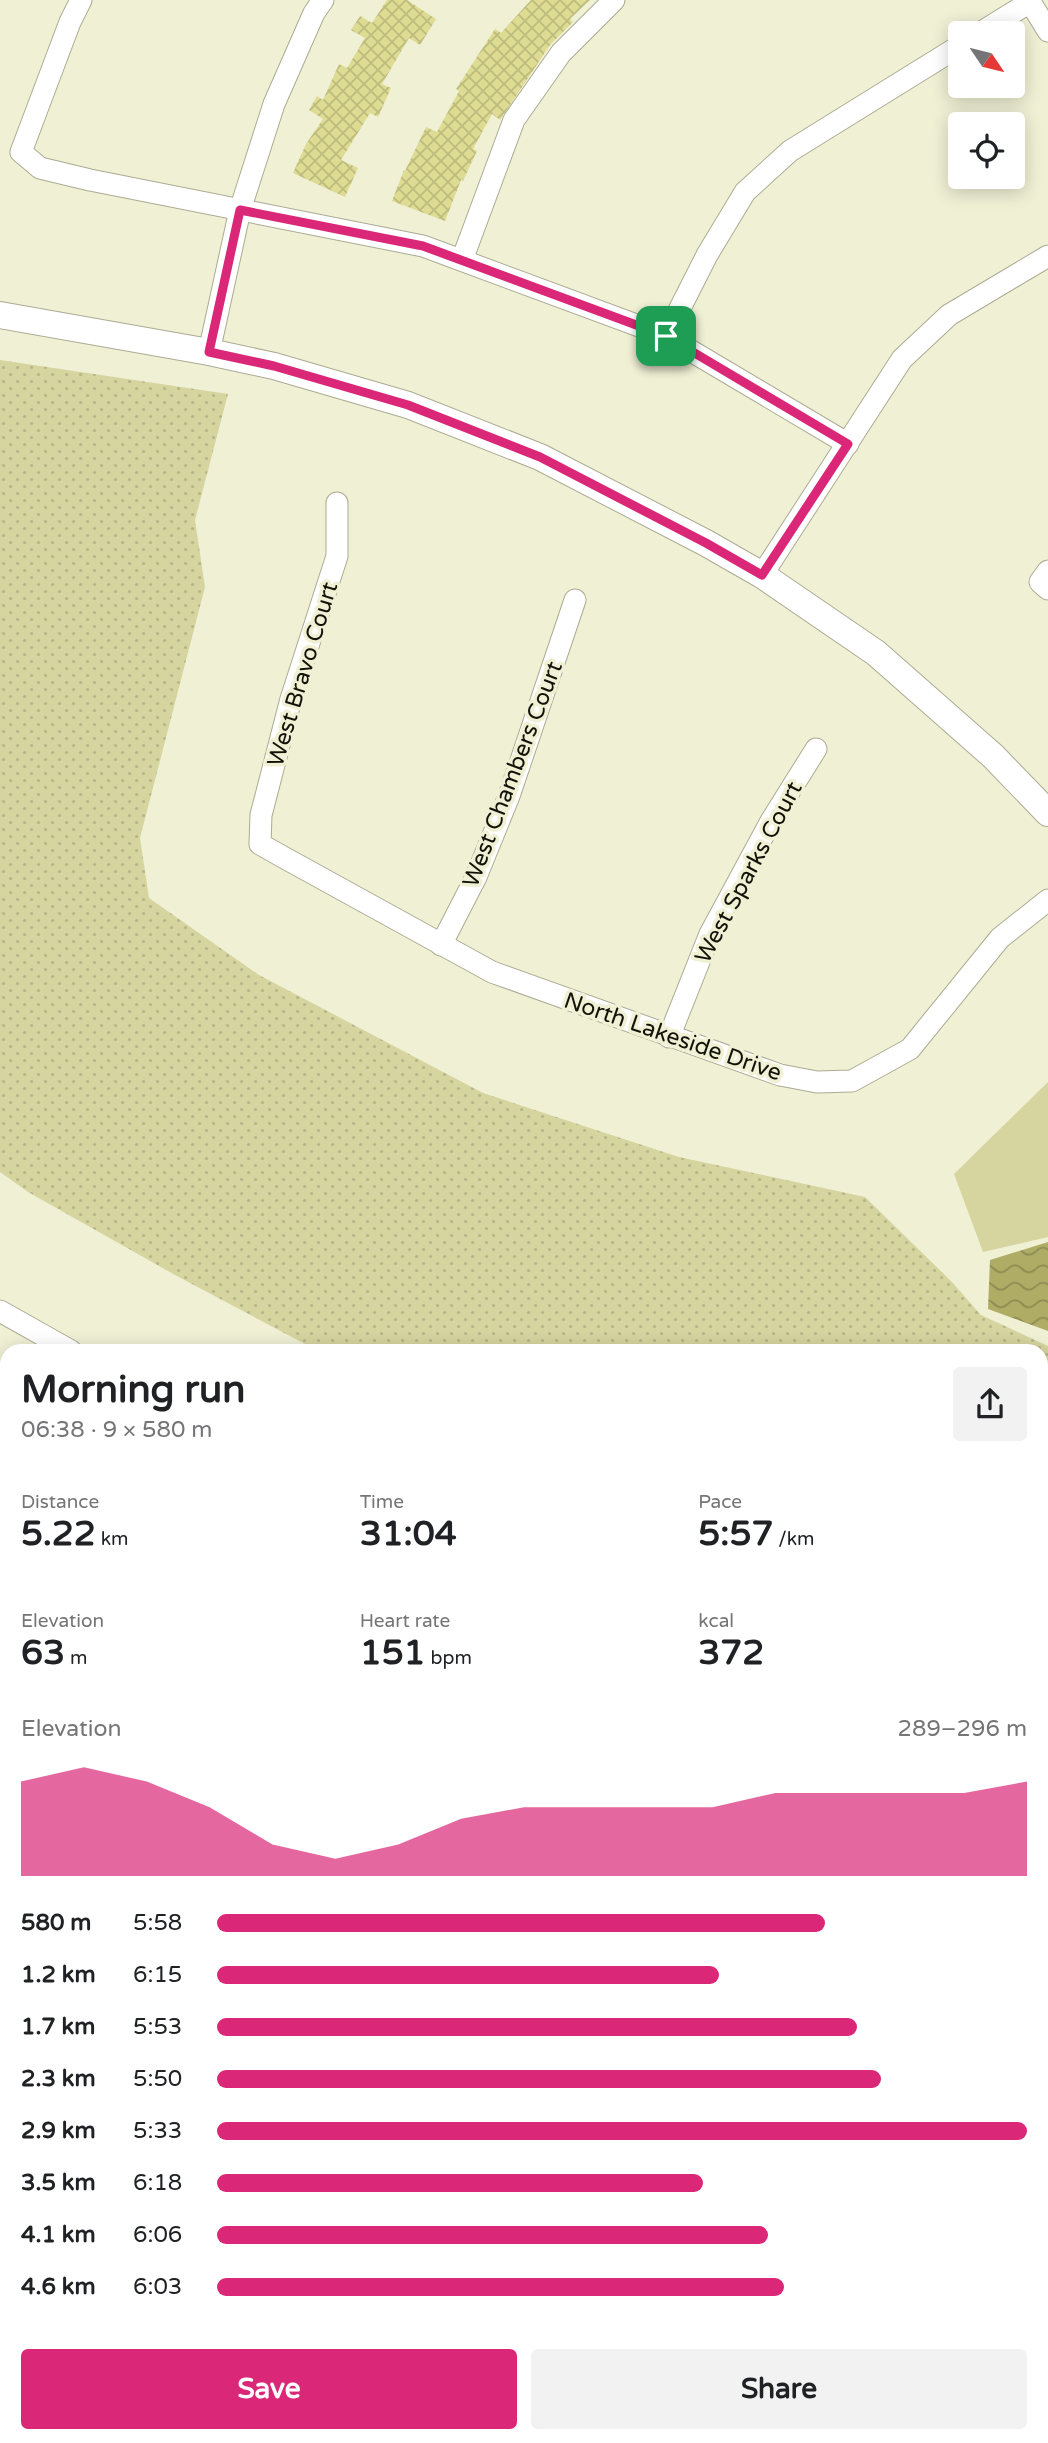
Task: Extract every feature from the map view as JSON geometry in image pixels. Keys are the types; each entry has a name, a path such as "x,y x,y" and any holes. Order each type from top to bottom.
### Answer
{"street":[{"path":"81,0 70,22 21,152 40,168 423,246 666,336 848,444"},
{"path":"209,352 240,210 274,104 314,13 323,0"},
{"path":"462,260 514,120 561,53 614,0"},
{"path":"999,21 1030,1 1048,32"},
{"path":"666,336 707,256 745,192 790,151 948,53"},
{"path":"762,575 902,359 949,315 1048,256"},
{"path":"0,315 274,366 408,405 540,457 762,575 876,653 993,756 1048,813"},
{"name":"West Bravo Court","path":"260,844 261,815 291,699 337,556 337,503"},
{"name":"West Chambers Court","path":"440,945 476,877 509,796 575,600"},
{"name":"West Sparks Court","path":"669,1037 710,934 771,821 816,749"},
{"name":"North Lakeside Drive","path":"260,844 492,972 780,1075 817,1082 852,1081 910,1049 1000,938 1048,900"},
{"path":"0,1311 59,1344"}],"shaded area":[{"path":"0,360 228,394 195,520 205,587 140,838 149,898 259,975 483,1093 679,1157 865,1197 951,1281 981,1315 1044,1344 305,1344 175,1275 28,1192 0,1172"},
{"path":"1048,1082 1048,1237 983,1252 954,1174"}],"water":[{"path":"1048,1242 1048,1331 988,1309 990,1260"}],"building":[{"path":"387,0 407,0 436,19 420,45 409,38 382,84 391,88 378,117 370,113 341,160 358,168 345,197 293,173 306,144 323,119 309,110 317,96 323,100 339,64 347,68 365,38 351,30 360,16 372,23"},
{"path":"531,0 590,0 570,19 573,22 550,45 500,120 492,114 473,149 477,151 463,181 461,180 445,221 392,201 426,127 437,132 459,91 456,89 495,29 501,33"}],"route":[{"path":"240,210 423,246 666,336 848,444 762,575 540,457 408,405 274,366 209,352 240,210"}]}
